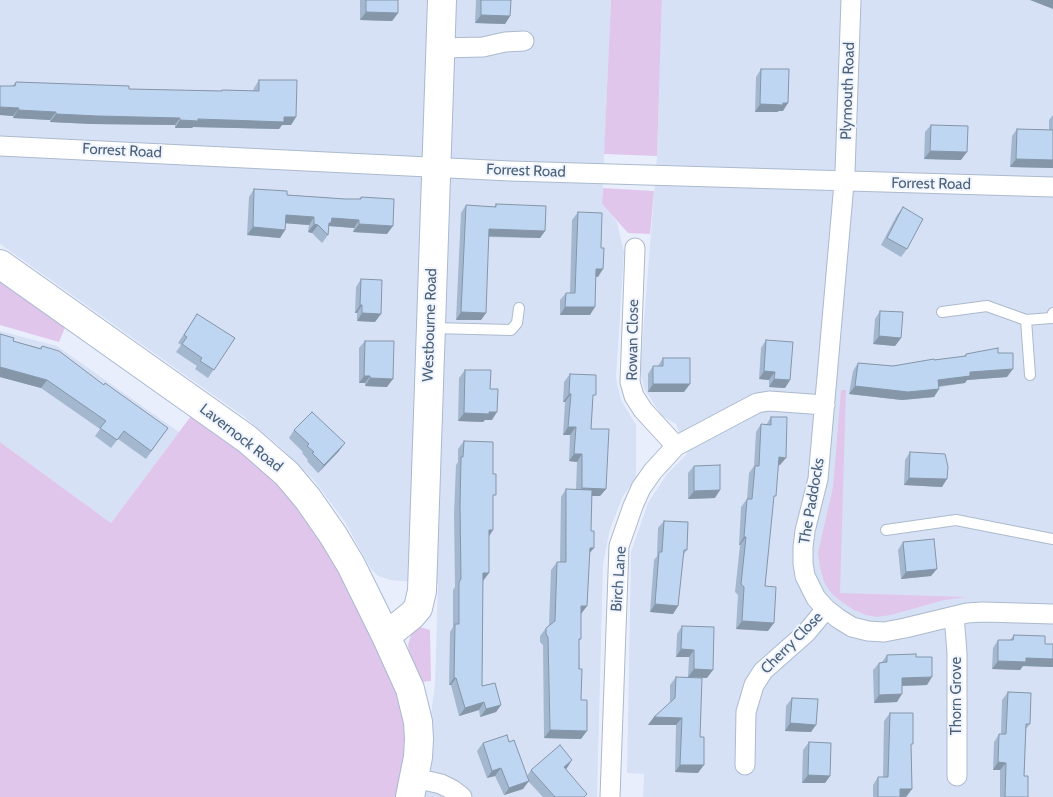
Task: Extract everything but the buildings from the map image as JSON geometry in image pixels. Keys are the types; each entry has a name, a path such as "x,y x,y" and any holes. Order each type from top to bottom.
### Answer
{"main road":[{"name":"Westbourne Road","path":"386,636 418,608 422,591 442,0"},
{"name":"Lavernock Road","path":"0,264 247,439 287,474 308,499 333,535 406,677 416,715 419,739 412,787"}],"street":[{"name":"Plymouth Road","path":"843,182 851,0"},
{"path":"440,48 482,47 505,42 524,41"},
{"name":"Forrest Road","path":"0,146 580,173 1053,187"},
{"name":"The Paddocks","path":"843,182 818,479 805,532 803,562 805,576 810,587 816,598 839,619 852,627 868,631 884,632 954,616 983,612 1053,614"},
{"name":"Rowan Close","path":"635,248 630,382 634,396 643,410 676,446"},
{"name":"Birch Lane","path":"610,797 619,546 641,488 653,471 676,446 757,403 769,401 825,405"},
{"name":"Cherry Close","path":"745,765 746,712 754,685 763,671 806,633 826,609"},
{"name":"Thorn Grove","path":"954,616 957,653 957,776"},
{"path":"412,787 441,784 462,797"}],"lane":[{"path":"942,312 987,306 1026,320 1051,318 1053,313"},
{"path":"430,328 511,330 517,323 519,308"},
{"path":"1026,320 1030,375"},
{"path":"886,530 956,520 1053,539"}],"shaded area":[{"path":"0,0 611,0 602,204 617,222 624,252 616,378 621,400 636,425 636,478 623,496 610,529 603,564 597,797 420,797 435,684 438,584 390,580 378,576 371,569 345,522 313,479 277,444 243,416 0,244"},
{"path":"611,0 662,0 657,156 604,154"},
{"path":"662,0 1053,0 1053,797 643,797 644,774 627,773 631,552 648,503 667,474 687,454 676,424 662,416 645,390 640,372 657,156"},
{"path":"603,188 654,191 650,234 628,233 602,204"},
{"path":"0,278 67,323 59,342 0,325"},
{"path":"0,331 57,346 179,432 111,523 0,442"},
{"path":"841,390 846,390 840,593 968,597 944,600 891,615 877,617 854,610 832,594 824,582 818,553 833,487"},
{"path":"194,412 280,482 337,565 398,689 409,738 399,797 0,797 0,442 111,523"},
{"path":"417,626 430,630 431,681 421,682 409,652 408,645 411,635"}]}
